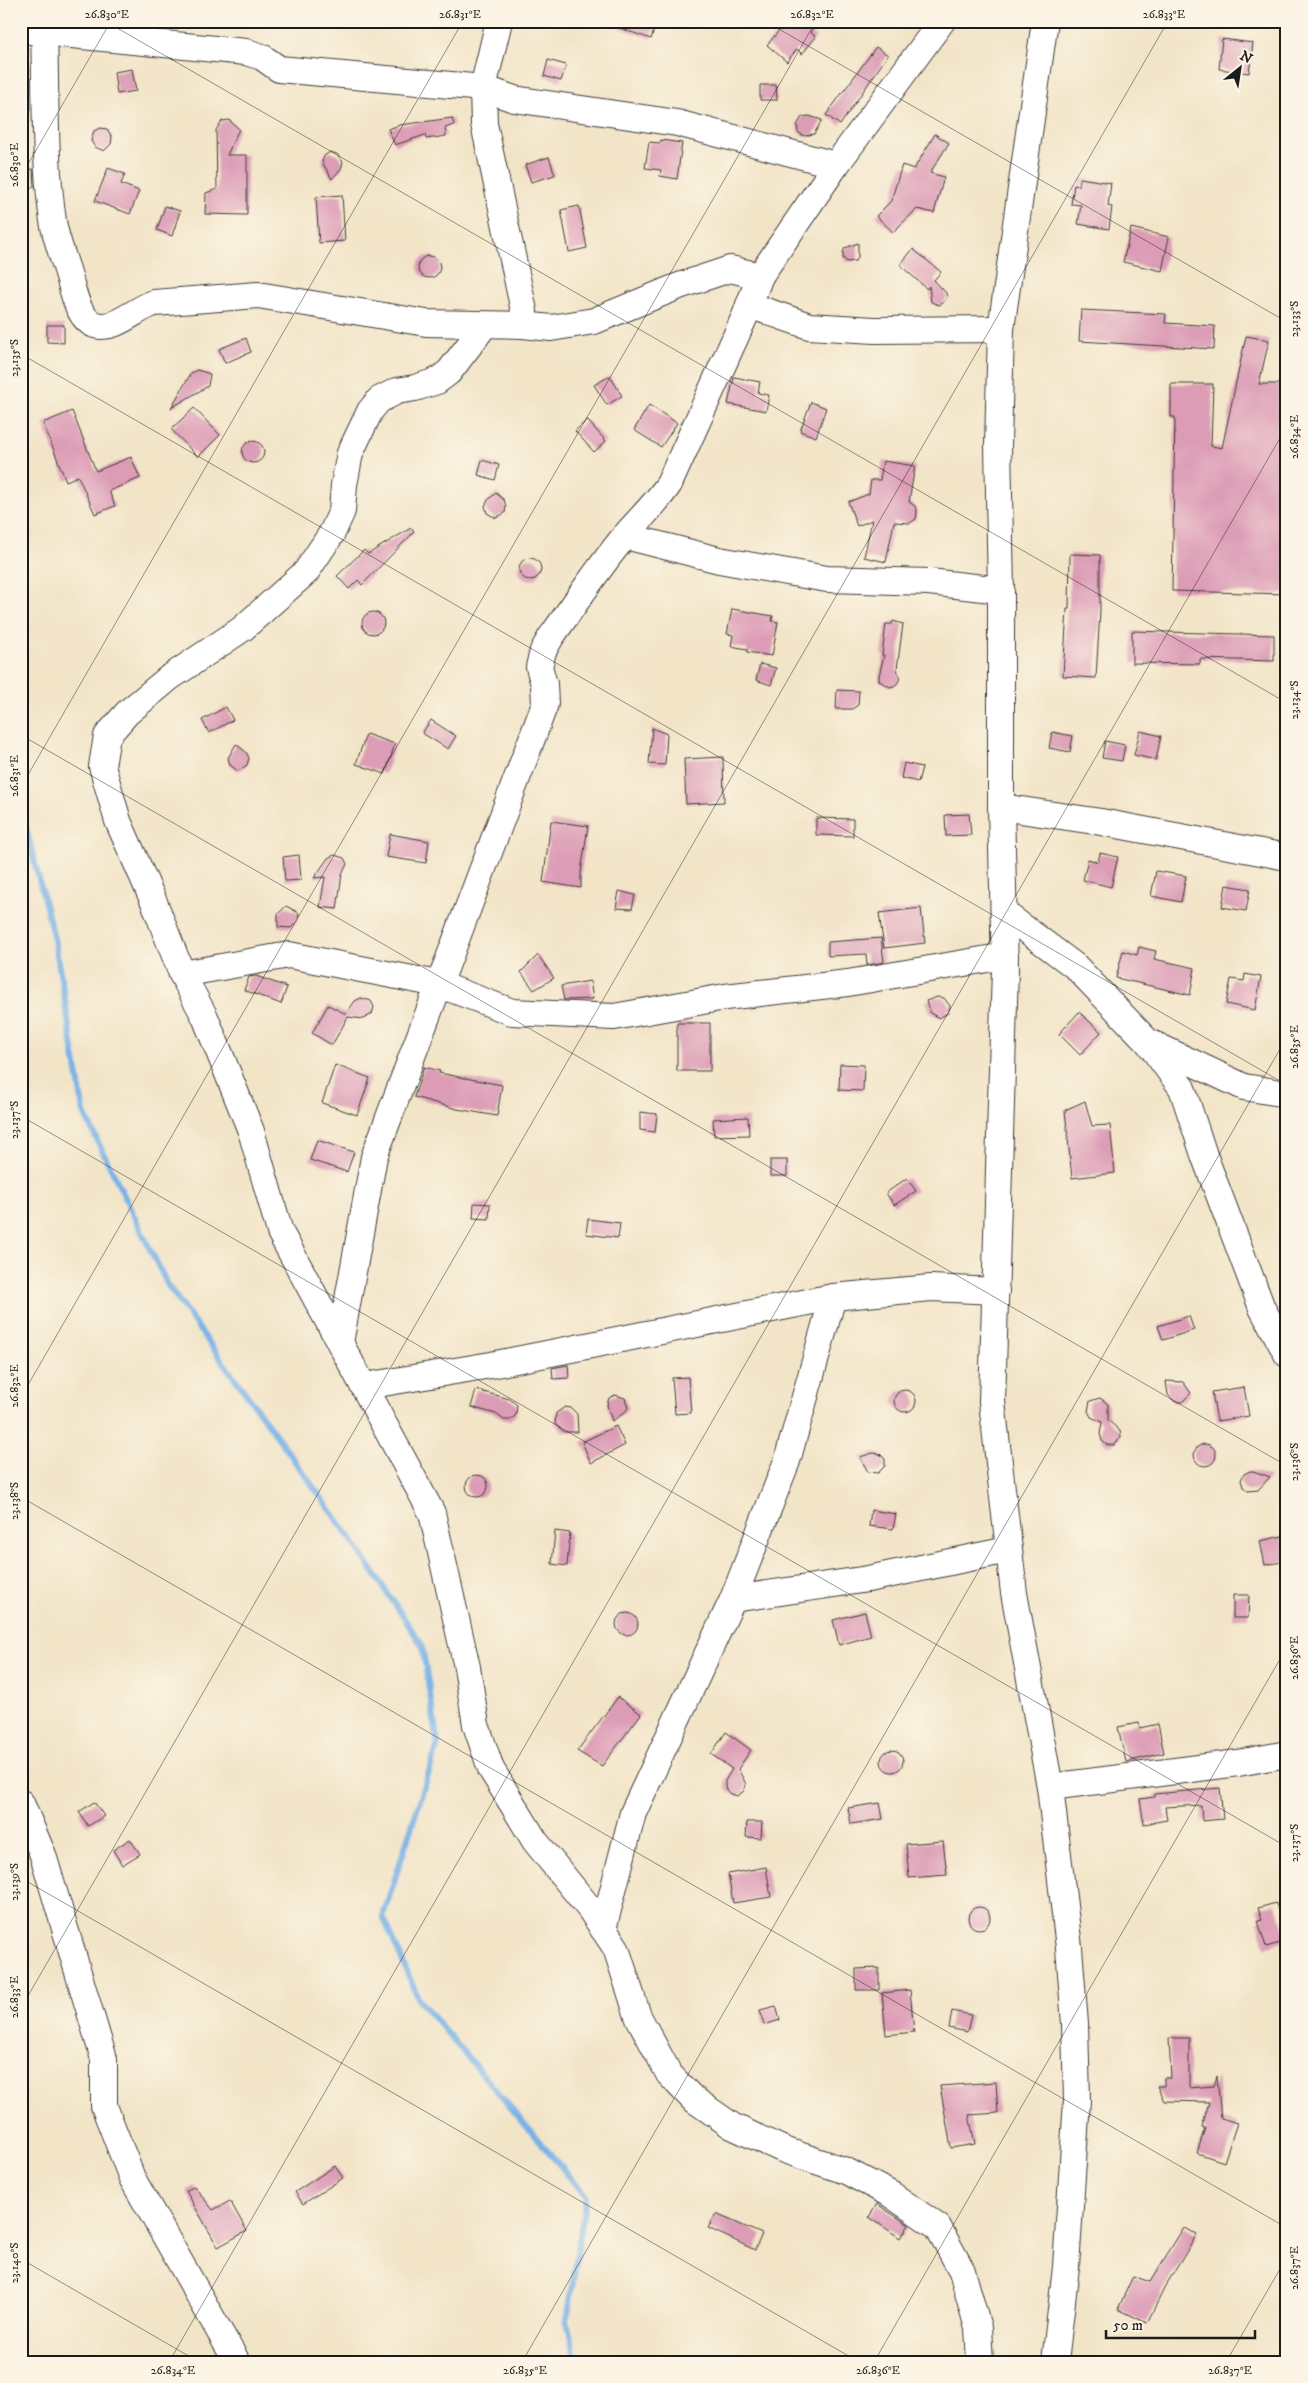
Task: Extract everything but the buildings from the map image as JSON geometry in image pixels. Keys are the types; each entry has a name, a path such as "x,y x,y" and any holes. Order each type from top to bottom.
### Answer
{"street":[{"path":"499,21 483,88 484,124 524,311 523,325"},
{"path":"340,1343 374,1157 545,704 544,684 539,667 544,651 551,637 624,536 657,504 670,484 760,276 836,164 942,21"},
{"path":"1045,21 1001,330 998,445 1005,956 992,1402 1014,1593 1050,1787 1069,1948 1075,2024 1077,2100 1066,2267 1055,2362"},
{"path":"760,276 730,270 679,286 594,321 551,328 523,325 484,326 426,323 258,295 154,304 141,307 107,327 94,325 85,319 75,298 54,223 33,30 246,52 262,57 279,69 483,88 514,99 677,123 836,164"},
{"path":"749,304 809,326 874,330 1001,330"},
{"path":"484,326 449,372 437,381 397,391 379,400 370,411 350,453 344,485 342,511 332,533 306,572 242,629 169,678 134,707 107,736 102,766 118,821 154,902 182,974 205,1018 251,1131 280,1232 432,1513 467,1667 476,1725 491,1769 534,1841 590,1909 616,1948 638,2016 669,2074 692,2098 732,2126 784,2150 846,2171 892,2195 938,2228 962,2271 978,2328 980,2362"},
{"path":"624,536 718,560 826,579 929,582 1001,590"},
{"path":"1002,807 1101,822 1287,856"},
{"path":"1004,913 1076,967 1148,1042 1182,1088 1204,1155 1262,1308 1287,1354"},
{"path":"182,974 289,955 438,984 512,1012 614,1016 725,997 848,983 1005,956"},
{"path":"1148,1042 1244,1088 1287,1094"},
{"path":"365,1386 491,1365 833,1297 931,1288 996,1291"},
{"path":"603,1929 633,1813 733,1599 787,1461 833,1297"},
{"path":"733,1599 868,1579 1008,1550"},
{"path":"1050,1787 1238,1763 1287,1754"},
{"path":"21,1803 43,1855 104,2059 104,2106 132,2178 238,2362"}],"waterway":[{"path":"21,808 55,943 84,1113 168,1286 352,1540 422,1645 438,1744 383,1916 419,2000 586,2196 567,2321 576,2362"}]}
